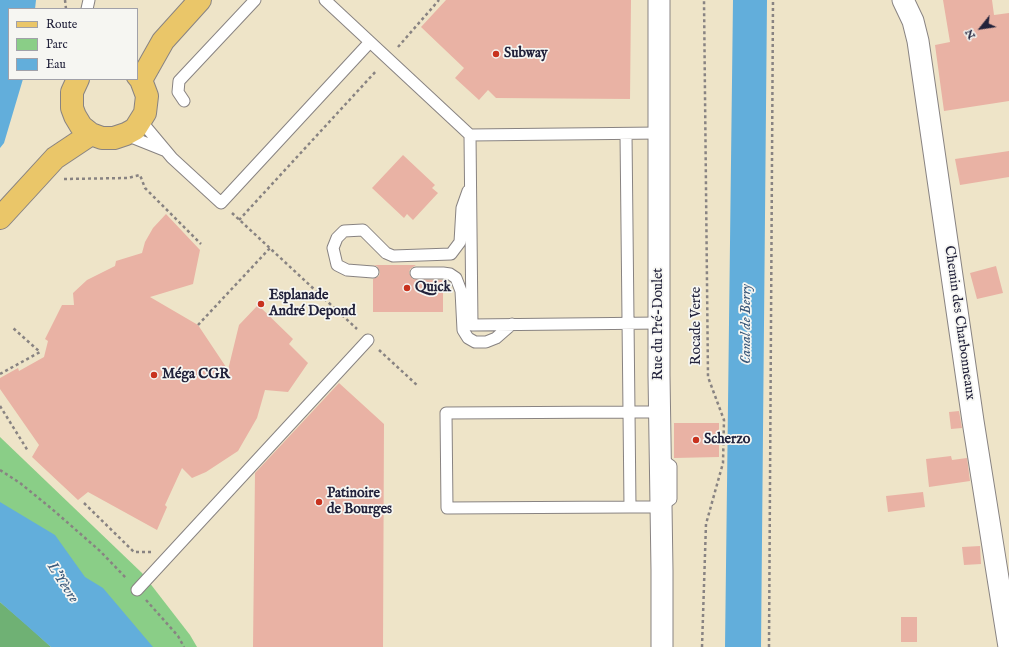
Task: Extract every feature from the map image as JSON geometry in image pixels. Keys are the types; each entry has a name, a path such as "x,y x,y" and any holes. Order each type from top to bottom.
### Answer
{"main road":[{"path":"78,80 72,92 72,108 75,116 82,126 91,134 102,138 114,138 134,128 145,113 147,96 139,77 163,41 200,0"},
{"path":"138,56 163,41"},
{"path":"48,166 75,116"},
{"path":"0,218 48,166 91,134"}],"street":[{"name":"Rue du Pré-Doulet","path":"659,0 659,324 662,647"},
{"name":"Chemin des Charbonneaux","path":"903,0 913,20 918,41 972,413 1009,647"}],"lane":[{"path":"184,101 178,92 178,81 255,0"},
{"path":"326,0 470,135 659,133"},
{"path":"134,128 168,152 221,203 370,42"},
{"path":"134,128 168,152"},
{"path":"626,134 630,507"},
{"path":"470,135 472,325 659,324"},
{"path":"373,272 346,270 337,266 333,248 337,238 344,231 363,230 386,253 393,256 451,254 460,242 462,208 470,184"},
{"path":"416,273 443,273 450,274 456,278 461,292 463,330 468,338 475,342 486,342 496,338 512,324"},
{"path":"137,590 368,340"},
{"path":"660,412 446,413 447,508 660,507"}],"path":[{"path":"433,0 436,3"},
{"path":"239,220 388,59 439,0"},
{"name":"Rocade Verte","path":"702,647 706,524 723,463 724,420 708,376 704,0"},
{"path":"769,647 773,0"},
{"path":"48,166 48,179 128,178 140,175 145,188 201,244"},
{"path":"221,203 418,386"},
{"path":"198,325 270,248"},
{"path":"0,374 40,352 13,328"},
{"path":"0,406 28,451"},
{"path":"0,470 20,483 100,551 178,636 184,647"},
{"path":"84,503 134,552 172,551"}],"green space":[{"path":"0,437 142,573 190,635 197,647 51,647 0,602"},
{"path":"0,602 27,625 51,647 0,647"}],"water":[{"path":"0,0 36,0 35,8 8,8 8,80 23,80 4,143 0,148"},
{"name":"Canal de Berry","path":"733,0 767,0 761,647 725,647"},
{"name":"L'Yèvre","path":"0,502 55,535 85,577 103,588 153,647 51,647 0,602"}],"building":[{"path":"446,0 631,0 630,99 496,98 488,90 479,100 455,78 464,68 421,27"},
{"path":"943,0 992,0 994,15 1009,13 1009,101 944,111 935,45 950,42"},
{"path":"1009,151 1009,177 960,185 955,159"},
{"path":"403,155 435,185 432,188 438,193 413,220 407,214 404,218 372,188"},
{"name":"Méga CGR","path":"166,214 200,250 193,284 150,297 198,325 228,370 239,325 258,305 293,339 289,344 308,363 288,392 265,390 257,418 238,451 206,472 192,478 182,468 165,505 167,507 157,530 88,492 78,500 32,457 39,445 0,389 0,378 18,368 19,371 44,357 48,341 45,339 62,305 74,305 73,293 87,280 115,266 116,261 142,253 145,242 153,228"},
{"name":"Quick","path":"373,265 416,265 410,269 409,273 413,279 443,280 443,312 373,312 373,279 379,276 380,272 377,266"},
{"path":"996,266 1003,293 977,299 970,273"},
{"name":"Patinoire de Bourges","path":"339,383 384,424 383,647 253,647 255,473"},
{"path":"959,411 962,428 951,429 949,412"},
{"name":"Scherzo","path":"674,423 719,423 719,457 674,458"},
{"path":"951,456 952,460 967,458 970,481 929,487 926,459"},
{"path":"923,492 925,507 888,512 886,496"},
{"path":"980,546 981,564 964,565 962,547"},
{"path":"901,617 917,617 917,642 901,642"}],"place":[{"name":"Subway","path":"496,54"},
{"name":"Quick","path":"407,288"},
{"name":"Esplanade André Depond","path":"261,304"},
{"name":"Méga CGR","path":"154,375"},
{"name":"Scherzo","path":"696,440"},
{"name":"Patinoire de Bourges","path":"319,502"}]}
